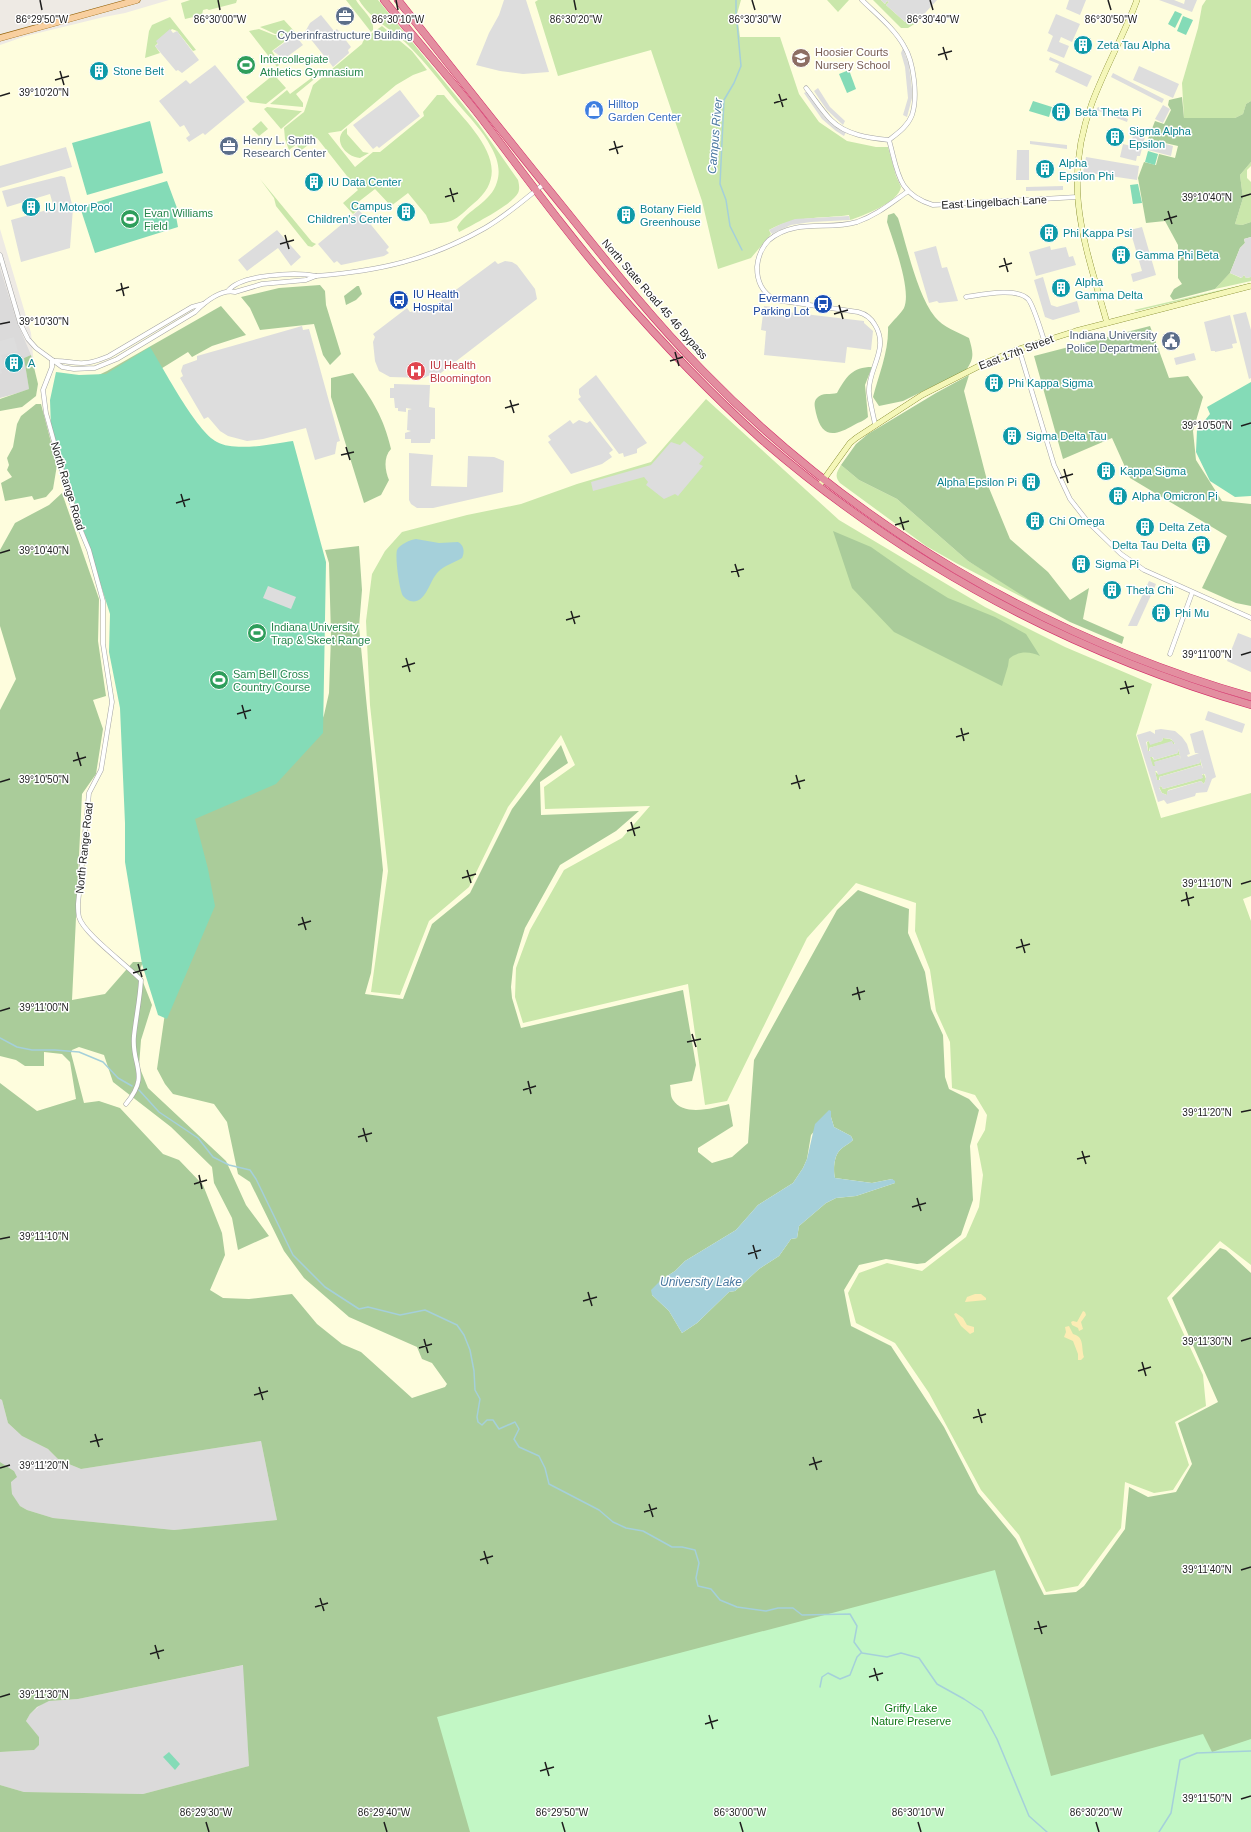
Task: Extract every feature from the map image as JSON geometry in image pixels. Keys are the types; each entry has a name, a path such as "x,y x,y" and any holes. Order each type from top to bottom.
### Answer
{"highway":[{"path":"384,0 467,100 536,191 617,292 693,374 761,439 819,486 899,544 986,597 1076,642 1161,676 1251,705"},
{"name":"North State Road 45 46 Bypass","path":"398,0 638,300 682,349 745,413 824,480 901,536 989,589 1077,633 1164,668 1251,697"},
{"path":"1161,676 1164,668"}],"main road":[{"path":"0,38 137,0"},
{"path":"1107,323 1080,224 1077,197 1078,164 1083,130 1092,103 1137,0"},
{"name":"East 17th Street","path":"819,486 850,443 875,424 956,377 1019,349 1044,340 1251,286"}],"street":[{"path":"806,88 832,121 848,131 869,138 889,140 903,129 912,115 914,87 910,59 904,46 896,35 862,0"},
{"path":"875,424 869,393 879,352 880,336 872,321 866,314 858,312 786,303 774,300 766,295 757,278 759,252 775,235 792,228 840,225 855,222 881,211 907,192 899,176 889,140"},
{"path":"0,255 15,308 24,332 36,348 62,367 85,369 106,365 195,312 203,304 223,292 235,292 262,284 306,280 316,276 381,268 430,255 486,228 544,184"},
{"name":"East Lingelbach Lane","path":"907,192 920,201 932,205 1077,197"},
{"path":"228,291 232,286 264,277 306,274 316,276"},
{"path":"966,297 998,292 1022,295 1028,299 1044,340"},
{"path":"53,361 62,360 83,363 109,356 192,307 203,304"},
{"path":"1019,349 1054,465 1072,502 1088,522 1121,554 1144,570 1192,593 1251,618"},
{"name":"North Range Road","path":"53,361 43,390 46,413 64,478 79,526 89,550 103,600 103,644 112,702 101,770 89,793 78,917 86,929 132,970 141,980 134,1037 134,1049 139,1070 138,1084 126,1104"},
{"path":"1170,654 1192,593"}],"shaded area":[{"path":"169,0 1251,0 1251,1739 340,1379 0,1254 0,398 36,388 31,333 0,229 0,45 26,36 125,13"},
{"path":"504,0 526,0 549,72 523,74 500,71 476,65 489,33 499,15"},
{"path":"881,0 937,0 916,23 913,23 908,20 905,22 886,5 889,2 887,1 885,4"},
{"path":"1069,0 1086,0 1080,15 1066,9"},
{"path":"1159,0 1174,0 1184,4 1185,0 1197,0 1192,12"},
{"path":"1056,14 1080,24 1072,42 1061,37 1059,42 1069,46 1064,58 1047,51 1053,36 1048,33"},
{"path":"321,15 334,31 337,29 351,47 348,50 349,53 333,67 327,59 329,55 325,57 305,32 310,23"},
{"path":"170,29 173,33 177,31 199,60 182,73 178,70 176,71 155,46 158,44 156,41"},
{"path":"295,35 303,45 284,59 273,51"},
{"path":"903,48 909,65 912,89 912,98 907,117 903,115 908,98 905,67 901,53"},
{"path":"1050,57 1092,76 1087,87 1055,72 1059,64 1049,60"},
{"path":"215,65 245,102 205,135 203,133 189,142 186,138 190,135 184,125 180,127 159,101 186,80 190,84"},
{"path":"1139,66 1179,84 1173,98 1133,80"},
{"path":"1113,73 1164,99 1162,103 1111,77"},
{"path":"818,88 830,107 845,121 843,125 827,110 820,100 814,91"},
{"path":"400,90 420,116 379,148 377,146 373,149 353,125"},
{"path":"808,91 824,116 846,132 844,136 822,119 804,93"},
{"path":"1163,105 1170,109 1163,123 1155,119"},
{"path":"1098,107 1128,119 1127,122 1096,110"},
{"path":"1139,132 1146,133 1140,156 1137,156 1136,161 1120,157 1123,144 1131,146 1133,135 1136,136"},
{"path":"1150,140 1173,146 1171,156 1148,150"},
{"path":"1030,141 1067,145 1067,149 1030,144"},
{"path":"66,147 72,167 0,188 0,166"},
{"path":"1017,150 1029,150 1029,180 1016,180"},
{"path":"1086,157 1139,166 1137,180 1083,172"},
{"path":"61,176 65,177 73,208 70,248 21,262 11,220 54,208 50,194 7,207 2,191"},
{"path":"1063,186 1063,190 1026,191 1026,187"},
{"path":"359,210 389,247 386,250 389,253 384,256 341,265 337,261 334,263 318,244"},
{"path":"849,216 850,220 811,222 791,225 772,234 769,230 795,219"},
{"path":"1142,227 1156,275 1133,282 1131,274 1142,271 1130,230"},
{"path":"277,230 301,257 291,266 278,248 247,271 238,260"},
{"path":"1251,237 1251,277 1246,278 1244,275 1242,278 1230,273 1240,248 1245,243 1244,239"},
{"path":"936,246 942,268 947,267 958,301 939,303 937,301 929,303 914,252"},
{"path":"1050,246 1051,250 1066,247 1069,257 1073,256 1076,265 1036,276 1029,252"},
{"path":"495,261 498,264 505,261 512,262 517,265 535,289 537,299 433,379 430,375 424,378 390,377 379,371 375,361 373,342 375,337 373,334 407,308 410,312 434,306"},
{"path":"0,268 17,322 31,355 24,358 29,389 0,399"},
{"path":"1043,277 1051,305 1057,307 1077,301 1080,312 1053,320 1045,317 1034,280"},
{"path":"764,306 774,307 773,312 775,314 778,314 779,311 864,321 864,323 873,331 871,350 847,347 845,363 764,355 766,331 761,330"},
{"path":"1246,312 1251,330 1251,378 1249,379 1233,315"},
{"path":"1230,315 1237,343 1232,344 1233,348 1215,352 1211,351 1204,322"},
{"path":"302,326 303,330 309,329 340,441 337,442 335,454 315,460 306,428 263,439 247,441 228,436 220,431 208,417 204,419 180,378 183,376 181,371 183,365 197,360 197,356"},
{"path":"14,337 18,351 1,355 5,368 1,369 2,373 0,374 0,341"},
{"path":"1194,353 1196,360 1176,365 1174,358"},
{"path":"596,375 647,443 637,449 637,453 624,457 623,453 619,454 578,399 581,397 579,394 579,389"},
{"path":"394,384 430,385 429,407 435,408 435,439 431,439 430,443 411,443 411,439 405,439 405,433 411,431 407,430 408,410 412,409 406,408 406,412 398,411 398,408 395,408 394,398 390,398 390,388 394,388"},
{"path":"570,420 573,424 579,420 587,423 590,421 613,450 609,453 612,457 602,464 571,474 548,442 551,440 548,436"},
{"path":"684,441 704,457 699,464 703,466 678,496 675,494 664,499 646,485 648,482 644,477 593,491 591,482 651,465 671,442 680,445"},
{"path":"409,453 433,455 431,486 467,487 468,456 494,457 504,461 503,492 433,508 417,508 411,504 409,500"},
{"path":"1149,581 1156,584 1137,626 1128,626"},
{"path":"268,586 296,597 291,609 263,598"},
{"path":"1238,633 1251,638 1251,672 1227,661"},
{"path":"1208,711 1245,724 1242,733 1205,720"},
{"path":"1161,729 1175,731 1187,744 1190,754 1187,755 1188,757 1199,753 1195,753 1190,734 1203,730 1216,777 1212,779 1207,792 1196,793 1195,796 1167,804 1164,800 1158,802 1137,735 1150,731 1155,734 1155,730","holes":["1163,738 1171,739 1175,744 1173,744 1172,741 1149,748 1150,751 1148,751 1146,742 1149,741 1150,745 1162,741","1178,749 1181,759 1179,755 1154,762 1155,766 1153,766 1150,757 1153,757 1154,760 1178,753","1200,759 1203,769 1201,765 1159,777 1160,780 1157,780 1155,771 1157,771 1158,775 1200,763","1202,774 1205,774 1206,778 1204,784 1201,781 1167,791 1167,795 1162,793 1159,788 1161,786 1163,789 1203,778"]},
{"path":"0,1399 2,1400 8,1423 22,1436 48,1449 59,1460 81,1469 261,1441 277,1520 174,1530 53,1518 27,1510 20,1506 12,1495 11,1481 14,1471 0,1462"},
{"path":"244,1665 249,1766 143,1794 24,1792 0,1785 0,1752 33,1750 39,1737 26,1721 30,1714 42,1704 49,1701 78,1699"}],"green space":[{"path":"190,0 237,0 236,3 209,10 203,10 202,15 185,19 181,3"},
{"path":"346,0 356,0 367,14 373,26 373,30 371,32"},
{"path":"359,0 378,0 478,123 518,180 519,190 514,198 491,214 459,232 457,227 461,221 484,201 494,189 499,173 495,155 488,141 480,130 421,59 402,39 369,13"},
{"path":"538,0 741,0 737,14 740,37 780,37 799,94 819,122 847,141 876,147 888,147 896,176 901,187 899,193 880,208 850,220 849,215 808,218 779,225 769,230 771,234 751,258 718,269 702,201 651,50 558,76 535,2"},
{"path":"827,0 849,0 838,12"},
{"path":"873,0 881,0 885,4 887,1 889,2 886,5 905,22 908,19 911,22 916,23 908,28 901,28"},
{"path":"1206,0 1251,0 1251,101 1246,104 1243,114 1235,118 1184,118 1182,83 1198,28 1202,6"},
{"path":"1175,11 1182,14 1175,28 1168,24"},
{"path":"1183,16 1193,20 1186,35 1177,31"},
{"path":"170,17 196,50 193,51 177,31 172,29 155,46 160,53 145,58 149,31 152,25"},
{"path":"284,20 295,32 291,36 275,34 260,27"},
{"path":"382,26 412,51 427,70 413,75 396,85 341,131 328,133 355,167 373,152 380,152 424,116 423,112 437,95 444,95 476,134 485,148 491,162 491,176 486,190 463,213 451,221 430,224 426,215 408,193 391,206 375,189 357,203 359,209 353,214 343,203 358,190 317,138 299,152 297,144 289,150 285,139 284,128 304,112 313,85 362,44 364,39"},
{"path":"259,29 274,35 287,36 288,39 272,51 280,64 277,67 249,31"},
{"path":"849,70 856,89 847,93 839,74"},
{"path":"277,72 281,75 277,78 286,88 266,104 250,102 246,97"},
{"path":"318,73 318,76 296,94 303,103 303,107 270,104 287,90 290,94"},
{"path":"1182,97 1184,118 1235,118 1243,114 1246,104 1251,101 1251,162 1240,175 1243,198 1235,224 1242,225 1251,222 1251,237 1244,239 1245,243 1240,248 1230,273 1215,289 1173,300 1170,296 1174,289 1182,284 1178,278 1178,245 1165,221 1146,223 1138,178 1144,162 1156,165 1159,154 1175,158 1178,146 1148,139 1155,121 1164,124 1171,110 1168,105 1169,100"},
{"path":"1033,101 1052,107 1049,117 1029,111"},
{"path":"267,107 302,111 281,129 264,109"},
{"path":"150,121 163,173 87,195 72,143"},
{"path":"261,121 268,129 259,136 252,129"},
{"path":"347,128 347,134 363,152 369,153 360,158 354,157 345,151 340,142 340,137 342,132"},
{"path":"1148,151 1158,154 1155,165 1145,162"},
{"path":"1251,162 1251,166 1247,170 1247,178 1251,182 1251,222 1242,225 1235,224 1243,198 1240,175"},
{"path":"260,179 312,242 316,244 312,247 308,246 276,206 274,198"},
{"name":"Evan Williams Field","path":"167,181 177,208 175,211 178,227 95,253 80,207"},
{"path":"1138,184 1142,203 1133,204 1130,185"},
{"path":"894,213 898,218 918,283 929,308 938,321 942,324 969,338 972,358 966,370 903,401 879,406 873,397 887,345 888,327 903,310 906,300 906,290 901,265 887,222 888,215"},
{"path":"1230,273 1241,278 1244,275 1246,278 1251,277 1251,281 1215,289"},
{"path":"1251,283 1137,311 1134,310"},
{"path":"320,285 325,291 326,305 341,354 330,365 323,355 314,324 260,330 250,308 241,297 279,288"},
{"path":"359,286 362,294 356,300 346,305 344,296"},
{"path":"221,306 246,335 212,346 192,357 188,352 151,375 90,379 107,371"},
{"path":"1150,326 1169,378 1188,376 1203,397 1193,431 1196,460 1222,501 1251,504 1251,606 1236,603 1202,588 1227,536 1130,478 1112,438 1063,459 1034,356"},
{"name":"Sam Bell Cross Country Course","path":"150,347 190,413 209,436 217,442 225,445 244,447 293,441 326,562 323,733 276,784 195,819 208,869 215,906 167,1019 158,1015 142,964 125,862 125,823 120,708 109,652 110,614 51,428 50,400 56,372 79,375 106,374"},
{"path":"31,355 38,384 36,396 22,407 0,411 0,399 29,389 24,358"},
{"path":"865,367 872,367 865,385 868,417 847,429 835,433 826,431 822,427 816,413 816,400 819,396 824,394 837,393 843,382 855,371"},
{"path":"353,373 366,391 381,418 391,449 388,452 386,460 386,472 389,480 381,495 364,503 331,397 331,378"},
{"path":"969,375 964,391 989,488 1010,539 1048,572 1070,600 1089,588 1083,619 1124,637 1122,644 1070,622 1028,599 968,561 897,499 859,480 841,465 856,444 868,434"},
{"path":"1251,382 1251,496 1235,497 1210,481 1196,452 1197,430 1210,414 1207,407"},
{"path":"706,399 839,520 985,607 1065,647 1152,684 1136,735 1161,818 1251,793 1251,896 1243,899 1251,921 1251,1265 1220,1241 1167,1298 1203,1375 1206,1406 1175,1422 1189,1465 1173,1490 1154,1493 1125,1482 1121,1528 1078,1586 1046,1592 1019,1535 981,1490 929,1393 895,1343 856,1323 848,1293 859,1273 887,1263 922,1271 966,1237 979,1207 983,1175 977,1144 985,1130 987,1115 975,1095 952,1088 950,1042 936,1011 930,970 915,931 916,903 856,883 807,938 727,1101 705,1105 688,984 523,1023 515,997 516,968 530,930 564,870 622,838 650,806 545,809 544,787 575,765 561,735 508,807 469,887 429,921 400,995 371,992 388,871 370,705 366,621 372,574 385,551 402,532 467,515 521,504 577,484 651,462"},
{"path":"36,404 41,404 57,465 53,489 46,497 34,500 32,496 5,501 1,483 12,477 7,470 9,465 7,458 13,447 17,424 21,416"},
{"path":"841,465 859,480 897,499 968,561 1055,614 926,546 840,483 838,481 837,472"},
{"path":"62,493 99,599 98,641 106,696 93,700 103,729 96,774 82,794 72,1000 105,994 133,962 143,962 139,972 152,1005 141,1040 139,1066 148,1088 226,1161 246,1205 269,1236 238,1250 232,1218 214,1183 212,1167 171,1127 113,1082 104,1055 79,1047 72,1050 71,1053 84,1103 99,1101 120,1108 163,1154 179,1160 203,1185 222,1233 225,1255 210,1290 223,1298 249,1299 292,1294 317,1324 342,1344 361,1352 412,1398 445,1387 447,1384 432,1363 422,1359 417,1347 349,1317 304,1278 284,1251 250,1182 238,1174 227,1122 214,1104 173,1094 165,1084 157,1069 193,817 319,728 324,715 329,693 331,636 329,563 325,550 359,546 362,590 359,627 383,870 371,973 365,994 403,999 432,924 470,893 512,809 561,745 568,763 540,782 541,815 639,811 616,831 560,865 525,928 513,967 511,987 512,998 521,1028 683,990 696,1065 692,1081 670,1085 671,1095 673,1100 678,1105 692,1110 708,1109 729,1104 733,1126 698,1148 698,1152 712,1163 732,1157 748,1143 754,1060 837,910 858,890 909,909 908,933 925,972 931,1009 943,1035 945,1077 949,1089 969,1099 979,1110 970,1146 973,1200 961,1235 925,1263 917,1264 886,1259 859,1265 844,1290 851,1326 891,1346 944,1427 978,1493 1016,1539 1044,1595 1076,1592 1084,1586 1125,1529 1129,1487 1148,1497 1176,1492 1192,1464 1178,1423 1218,1402 1172,1298 1220,1248 1226,1250 1251,1273 1251,1832 0,1832 0,1785 24,1792 143,1794 249,1766 243,1665 78,1699 49,1701 37,1707 26,1721 39,1737 39,1745 34,1750 0,1752 0,1462 14,1471 17,1477 11,1482 12,1494 20,1506 27,1510 53,1518 174,1530 277,1520 261,1441 81,1469 59,1460 48,1449 22,1436 8,1423 2,1400 0,1399 0,1083 37,1111 76,1099 70,1062 62,1054 44,1052 44,1066 25,1066 16,1060 0,1056 0,710 16,679 0,626 0,550 15,523 49,505","holes":["831,1111 834,1127 851,1136 853,1140 840,1150 836,1156 834,1167 835,1178 872,1183 892,1179 895,1183 856,1196 836,1198 826,1203 799,1226 797,1238 791,1239 779,1256 759,1269 735,1291 729,1292 697,1323 682,1333 669,1311 652,1295 661,1280 675,1271 685,1261 736,1230 758,1205 793,1183 807,1159 811,1135"]},
{"path":"833,531 871,547 911,575 948,598 995,617 1026,634 1040,656 1032,653 1020,653 1012,656 1009,659 1002,686 894,632 852,588"},
{"path":"1163,738 1170,739 1175,742 1173,745 1172,742 1149,748 1148,751 1147,742 1149,741 1150,744 1162,741"},
{"path":"1178,749 1181,759 1179,755 1155,762 1155,766 1152,766 1150,757 1154,760 1178,753"},
{"path":"1200,759 1202,769 1200,765 1159,777 1159,781 1157,780 1155,771 1158,774 1200,763"},
{"path":"1204,774 1206,779 1204,784 1201,781 1168,790 1167,795 1162,793 1159,787 1161,786 1163,789 1202,778 1202,775"},
{"name":"Griffy Lake Nature Preserve","path":"995,1570 1051,1776 1203,1734 1212,1752 1251,1739 1251,1832 470,1832 437,1717"},
{"path":"169,1752 180,1764 175,1770 163,1757"}],"sand":[{"path":"975,1294 981,1294 986,1298 986,1300 965,1302 967,1297"},
{"path":"1083,1311 1086,1315 1081,1322 1083,1329 1079,1331 1078,1328 1072,1325 1071,1322 1077,1322"},
{"path":"956,1313 963,1318 967,1325 974,1327 974,1332 970,1334 961,1326 954,1314"},
{"path":"1069,1326 1073,1334 1077,1335 1081,1340 1084,1357 1081,1360 1078,1360 1078,1354 1073,1341 1064,1337 1066,1332 1065,1327"}],"water":[{"path":"416,539 439,543 458,542 463,547 463,553 462,558 438,572 424,596 415,601 410,601 403,596 400,587 397,550 408,541"},
{"name":"University Lake","path":"829,1110 831,1111 834,1127 851,1136 853,1140 840,1150 836,1156 834,1167 835,1178 872,1183 892,1179 895,1183 856,1196 836,1198 826,1203 799,1226 797,1238 791,1239 779,1256 759,1269 735,1291 729,1292 697,1323 682,1333 669,1311 652,1295 651,1290 685,1261 736,1230 758,1205 793,1183 807,1159 815,1124"}],"waterway":[{"name":"Campus River","path":"736,0 741,66 734,83 724,100 720,184 726,200 730,226 742,250"},
{"path":"0,1038 17,1047 32,1050 79,1052 103,1062 118,1078 132,1086"},
{"path":"139,1090 159,1112 198,1138 213,1157 229,1165 250,1170 256,1179 293,1255 325,1287 359,1309 368,1307 400,1315 425,1310 457,1325 464,1335 470,1350 474,1371 475,1390 480,1399 477,1417 478,1422 482,1425 487,1420 493,1420 499,1429 515,1422 519,1429 514,1439 519,1447 539,1456 545,1468 549,1484 599,1510 613,1522 626,1528 643,1531 672,1547 682,1547 695,1550 699,1563 696,1578 698,1586 711,1589 720,1600 737,1607 766,1611 778,1608 793,1608 802,1615 850,1614 857,1626 854,1642 862,1653 887,1657 901,1653 919,1658 937,1684 982,1711 997,1739 1029,1816 1047,1832"},
{"path":"820,1687 822,1677 828,1673 840,1679 850,1675 857,1657 861,1653"},
{"path":"1159,1832 1171,1813 1180,1760 1197,1753 1251,1751"}],"place":[{"name":"Cyberinfrastructure Building","path":"345,16"},
{"name":"Zeta Tau Alpha","path":"1083,45"},
{"name":"Hoosier Courts Nursery School","path":"801,58"},
{"name":"Intercollegiate Athletics Gymnasium","path":"246,65"},
{"name":"Stone Belt","path":"99,71"},
{"name":"Hilltop Garden Center","path":"594,110"},
{"name":"Beta Theta Pi","path":"1061,112"},
{"name":"Sigma Alpha Epsilon","path":"1115,137"},
{"name":"Henry L. Smith Research Center","path":"229,146"},
{"name":"Alpha Epsilon Phi","path":"1045,169"},
{"name":"IU Data Center","path":"314,182"},
{"name":"IU Motor Pool","path":"31,207"},
{"name":"Campus Children's Center","path":"406,212"},
{"name":"Botany Field Greenhouse","path":"626,215"},
{"name":"Evan Williams Field","path":"130,219"},
{"name":"Phi Kappa Psi","path":"1049,233"},
{"name":"Gamma Phi Beta","path":"1121,255"},
{"name":"Alpha Gamma Delta","path":"1061,288"},
{"name":"IU Health Hospital","path":"399,300"},
{"name":"Evermann Parking Lot","path":"823,304"},
{"name":"Indiana University Police Department","path":"1171,341"},
{"name":"A","path":"14,363"},
{"name":"IU Health Bloomington","path":"416,371"},
{"name":"Phi Kappa Sigma","path":"994,383"},
{"name":"Sigma Delta Tau","path":"1012,436"},
{"name":"Kappa Sigma","path":"1106,471"},
{"name":"Alpha Epsilon Pi","path":"1031,482"},
{"name":"Alpha Omicron Pi","path":"1118,496"},
{"name":"Chi Omega","path":"1035,521"},
{"name":"Delta Zeta","path":"1145,527"},
{"name":"Delta Tau Delta","path":"1201,545"},
{"name":"Sigma Pi","path":"1081,564"},
{"name":"Theta Chi","path":"1112,590"},
{"name":"Phi Mu","path":"1161,613"},
{"name":"Indiana University Trap & Skeet Range","path":"257,633"},
{"name":"Sam Bell Cross Country Course","path":"219,680"}]}
